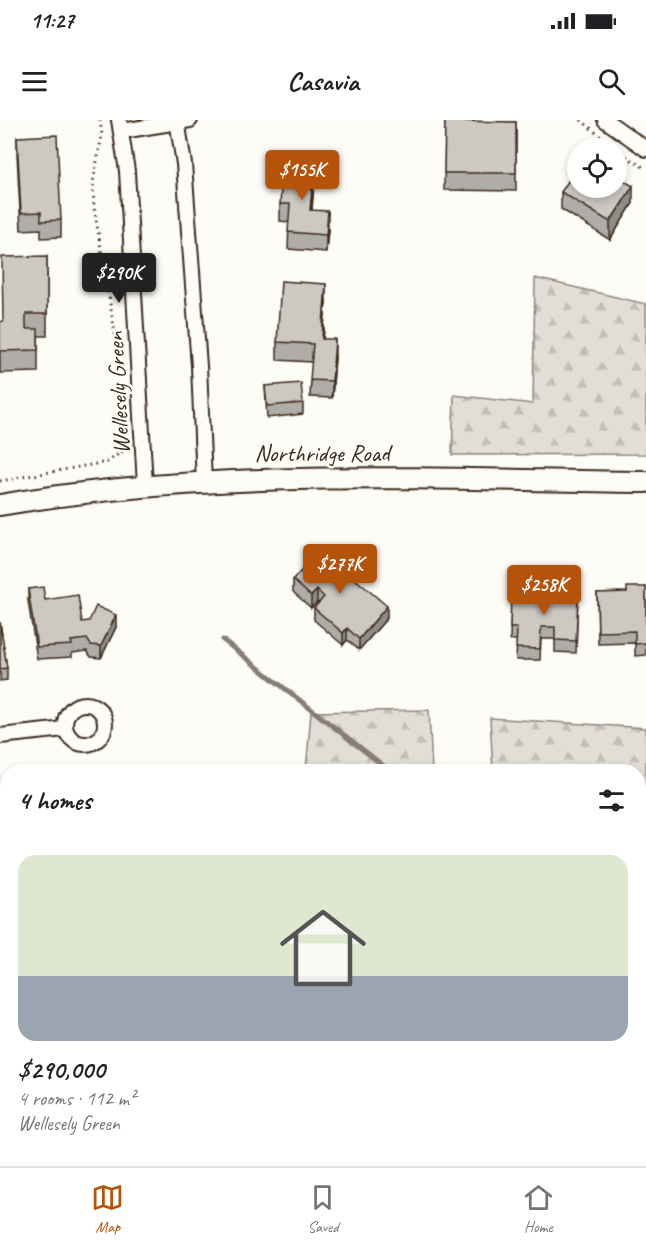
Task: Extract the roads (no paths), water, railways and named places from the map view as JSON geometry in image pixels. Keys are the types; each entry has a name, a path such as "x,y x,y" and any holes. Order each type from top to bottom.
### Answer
{"main road":[{"name":"Northridge Road","path":"0,505 145,484 204,483 249,479 383,478 646,482"}],"street":[{"path":"605,120 646,148"},
{"path":"120,125 182,121 199,366 204,483"},
{"name":"Wellesely Green","path":"120,125 127,171 145,484"},
{"path":"0,736 65,729"}],"waterway":[{"path":"223,640 381,764"}]}
